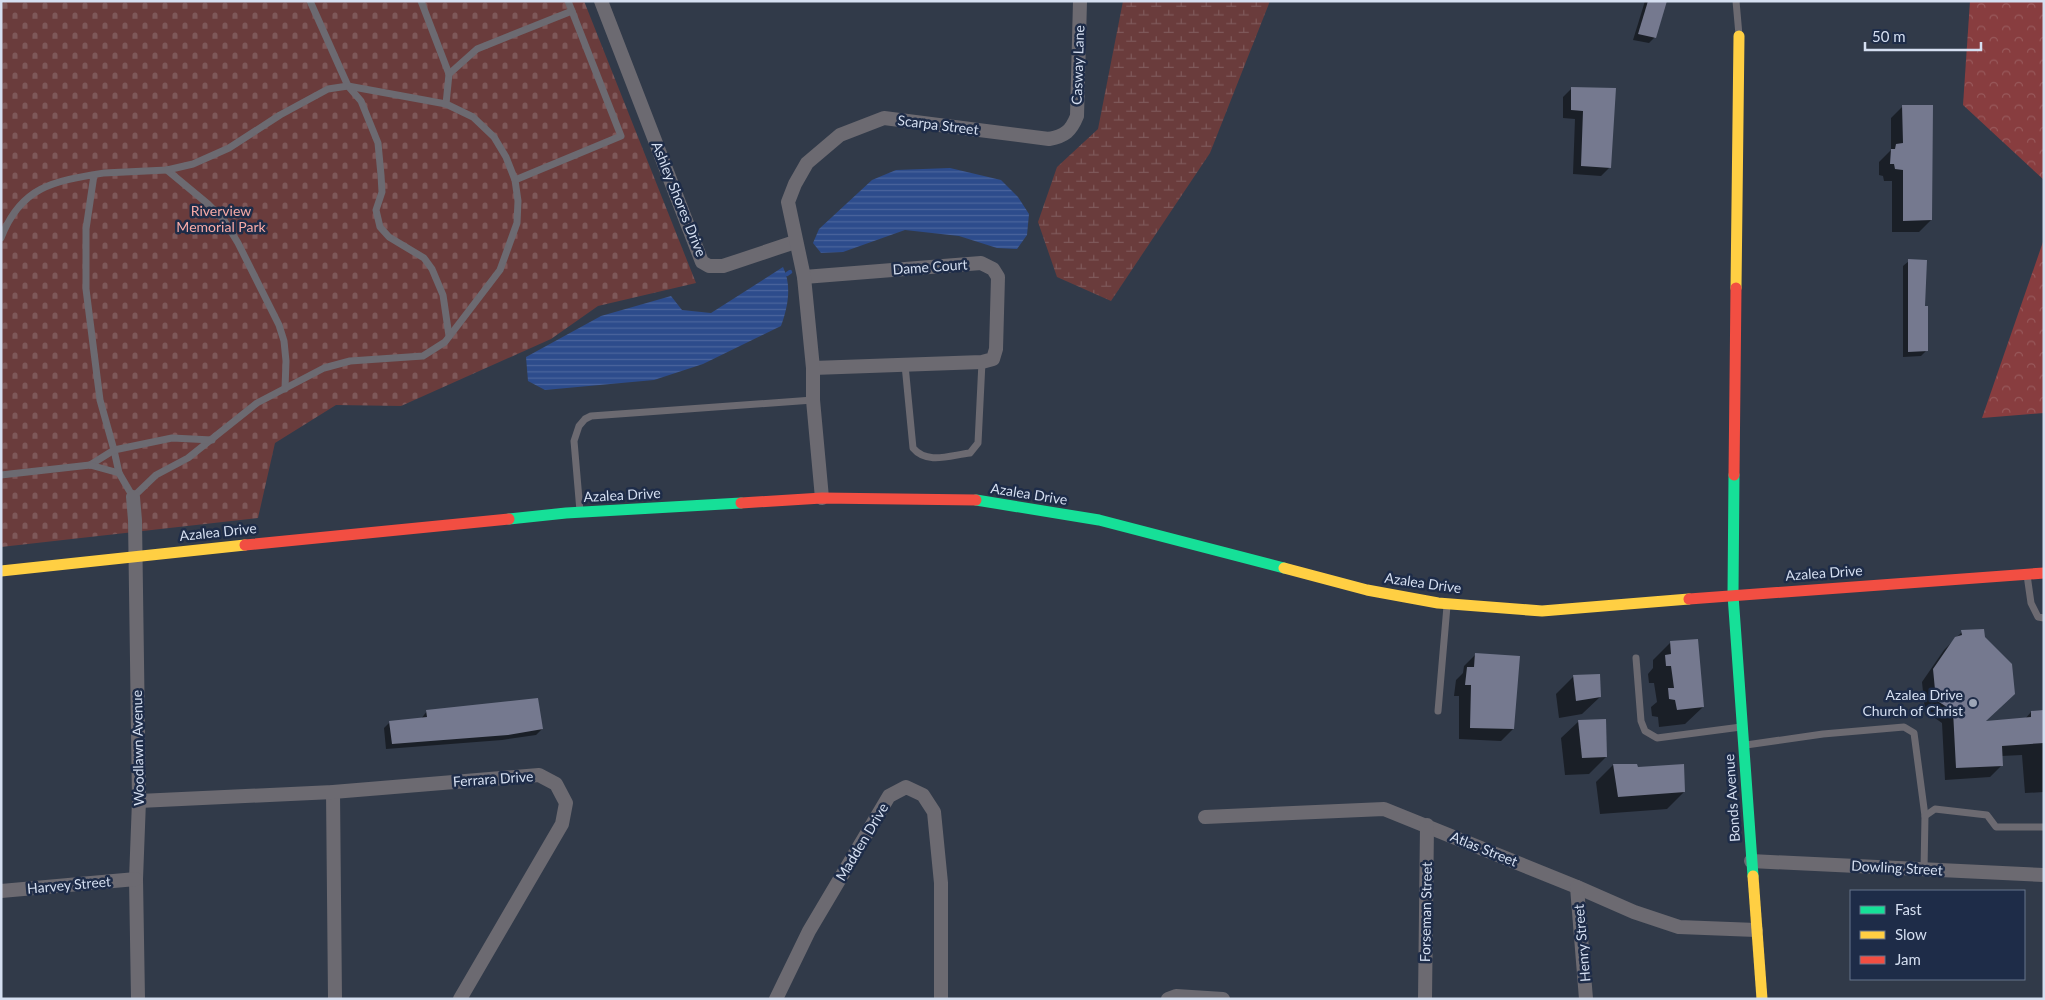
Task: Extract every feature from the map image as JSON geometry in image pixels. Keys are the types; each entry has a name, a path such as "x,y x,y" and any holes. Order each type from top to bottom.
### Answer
{"street":[{"name":"Ashley Shores Drive","path":"601,1 702,262 708,266 723,266 795,242"},
{"name":"Casway Lane","path":"1073,128 1077,116 1080,1"},
{"name":"Bonds Avenue","path":"1740,36 1733,595 1762,999"},
{"name":"Scarpa Street","path":"795,242 788,202 795,184 808,163 840,135 884,118 1049,139 1062,136 1073,128"},
{"path":"795,242 804,277 814,368 813,400 822,498"},
{"name":"Dame Court","path":"804,277 981,263 993,269 998,277 996,349 993,359 982,362"},
{"path":"814,368 982,362"},
{"name":"Woodlawn Avenue","path":"133,497 135,520 138,801 136,879 138,999"},
{"name":"Azalea Drive","path":"1,571 580,512 822,498 970,500 1099,520 1367,590 1448,603 1542,611 1733,595 2044,573"},
{"name":"Ferrara Drive","path":"138,801 333,792 539,775 556,784 566,803 562,824 460,999"},
{"name":"Madden Drive","path":"776,999 809,931 889,796 906,786 922,795 934,812 941,883 941,999"},
{"path":"333,792 335,999"},
{"name":"Atlas Street","path":"1205,817 1384,809 1577,886 1634,912 1679,927 1756,930"},
{"name":"Forseman Street","path":"1425,999 1427,825"},
{"name":"Dowling Street","path":"1751,861 2044,876"},
{"name":"Harvey Street","path":"1,892 136,879"},
{"name":"Henry Street","path":"1577,886 1586,999"},
{"path":"1168,999 1176,996 1223,999"}],"lane":[{"path":"310,1 348,86 361,101 378,143 382,191 376,210 380,227 389,237 424,258 432,269 442,295 449,336"},
{"path":"421,1 449,74 446,104"},
{"path":"515,180 621,136 568,1"},
{"path":"1736,1 1740,36"},
{"path":"449,74 477,49 572,11"},
{"path":"1,238 8,219 25,200 52,183 94,175 167,170 193,164 229,148 280,115 328,89 348,86 446,104 473,117 494,137 506,157 515,180 518,200 517,223 500,270 444,342 423,356 350,361 324,368 257,403 188,458 156,475 133,497 118,473 114,450 100,400 86,289 86,229 94,175"},
{"path":"167,170 224,220 238,243 279,325 284,341 286,361 285,389"},
{"path":"905,365 913,448 919,455 930,458 970,452 978,443 982,362"},
{"path":"580,512 574,441 579,426 584,419 591,416 813,400"},
{"path":"90,465 114,450 172,438 212,440"},
{"path":"1,476 90,465 118,473"},
{"path":"2027,574 2031,603 2038,617 2044,618"},
{"path":"1438,712 1448,603"},
{"path":"1636,658 1641,721 1645,731 1657,738 1742,727"},
{"path":"1743,745 1823,734 1904,727 1914,733 1925,816 1924,870"},
{"path":"1925,816 1935,809 1987,815 1996,827 2044,828"}],"green space":[{"name":"Riverview Memorial Park","path":"1,1 584,1 696,283 598,306 551,339 401,406 336,405 275,443 258,518 1,547"},
{"path":"1123,1 1270,1 1210,153 1111,301 1057,277 1038,222 1057,167 1098,129"},
{"path":"1970,1 2044,1 2044,180 1963,105"},
{"path":"2044,239 2044,413 1982,418"}],"water":[{"path":"950,168 1001,180 1018,197 1029,214 1027,235 1017,249 997,248 959,236 905,230 843,252 821,253 813,243 819,229 872,180 896,170"},
{"path":"783,267 786,274 788,296 781,326 703,364 654,380 545,390 528,381 526,357 601,316 671,296 682,310 711,313"}],"building":[{"path":"1648,1 1667,1 1656,38 1638,34"},
{"path":"1571,87 1616,88 1611,168 1581,166 1583,111 1571,110"},
{"path":"1902,105 1933,105 1932,220 1903,221 1903,170 1895,169 1894,164 1890,164 1891,149 1895,149 1896,144 1903,143"},
{"path":"1908,259 1927,260 1925,306 1928,306 1928,351 1908,352"},
{"name":"Azalea Drive Church of Christ","path":"1984,629 1985,637 2012,664 2015,694 1986,721 2031,717 2031,711 2044,710 2044,743 2002,746 2003,766 1956,768 1953,711 1936,700 1933,669 1955,637 1962,635 1961,630"},
{"path":"1698,639 1704,707 1677,710 1675,700 1669,699 1668,688 1674,688 1671,666 1666,666 1665,655 1671,654 1670,641"},
{"path":"1475,653 1520,656 1514,729 1470,728 1471,685 1465,685 1467,667 1474,667"},
{"path":"1600,674 1601,697 1576,701 1573,675"},
{"path":"538,698 543,729 508,735 392,744 389,721 427,717 426,710"},
{"path":"1606,719 1607,757 1582,758 1578,720"},
{"path":"1613,764 1637,764 1638,767 1684,764 1685,792 1618,797"}],"traffic: fast":[{"path":"1734,475 1733,595 1753,876"},
{"path":"976,500 1099,520 1284,568"},
{"path":"509,519 566,513 741,503"}],"traffic: slow":[{"path":"1736,288 1739,36"},
{"path":"1,571 245,545"},
{"path":"1284,568 1367,590 1438,603 1542,611 1689,599"},
{"path":"1753,876 1762,999"}],"traffic: jam":[{"path":"1734,475 1736,288"},
{"path":"741,503 822,498 976,500"},
{"path":"245,545 509,519"},
{"path":"1689,599 2044,573"}],"place":[{"name":"Azalea Drive Church of Christ","path":"1973,703"}]}
